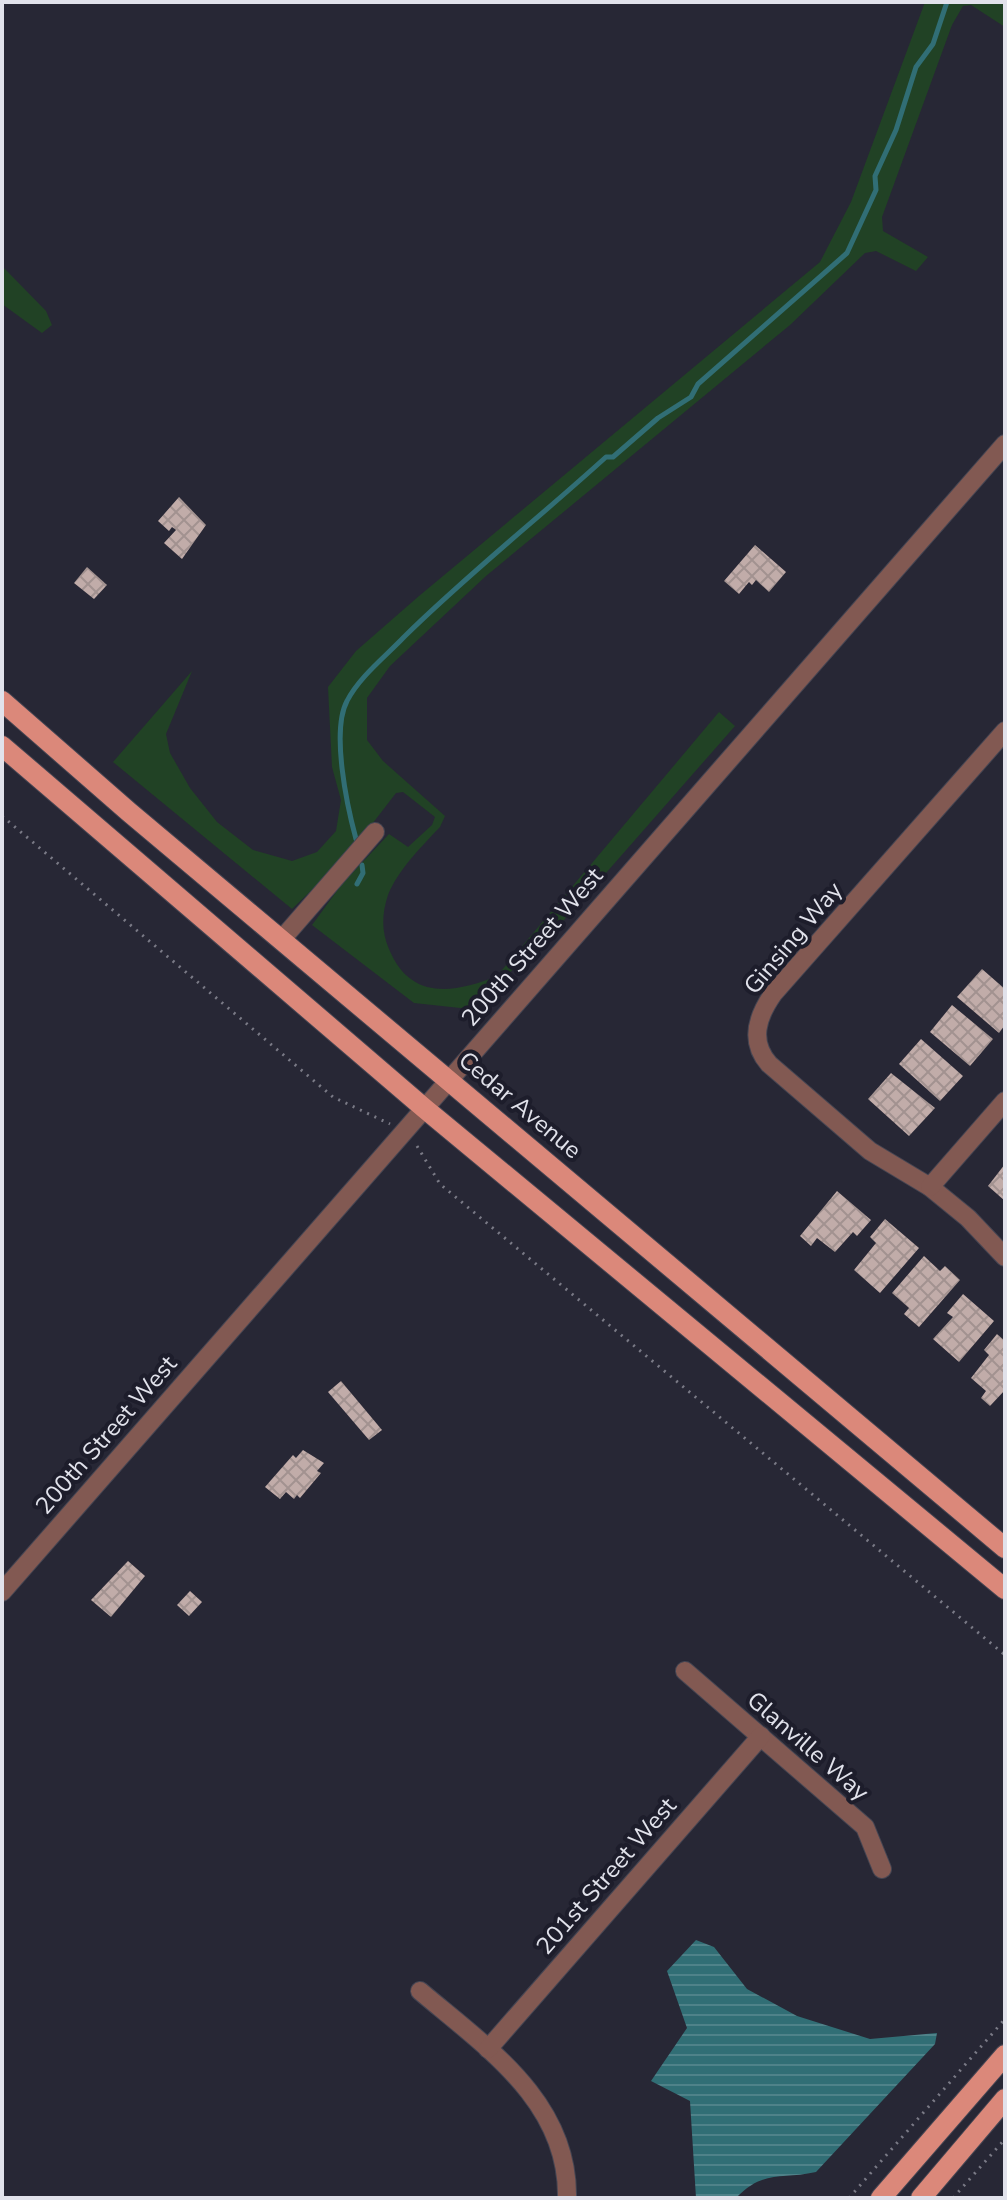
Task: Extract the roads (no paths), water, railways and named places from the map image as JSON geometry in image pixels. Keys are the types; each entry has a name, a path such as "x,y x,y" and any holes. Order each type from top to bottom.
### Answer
{"main road":[{"name":"Cedar Avenue","path":"2,701 1005,1548"},
{"path":"2,746 424,1108 1005,1589"},
{"path":"881,2198 1005,2055"},
{"path":"921,2198 1005,2099"}],"street":[{"name":"200th Street West","path":"2,1592 1003,450"},
{"name":"Ginsing Way","path":"1005,731 773,994 756,1030 760,1054 769,1064 870,1151 930,1187 968,1218 1005,1257"},
{"path":"282,939 375,832"},
{"path":"930,1187 1005,1101"},
{"name":"Glanville Way","path":"685,1671 865,1827 882,1869"},
{"name":"201st Street West","path":"488,2049 761,1736"},
{"path":"420,1991 488,2049 527,2089 554,2128 562,2150 567,2198"}],"waterway":[{"path":"356,839 340,749 342,714 352,692 381,659 479,568 606,457 613,457 658,418 691,397 698,384 847,253 876,190 875,176 896,130 916,67 933,44 947,2"},
{"path":"357,884 363,873 362,865"}]}
